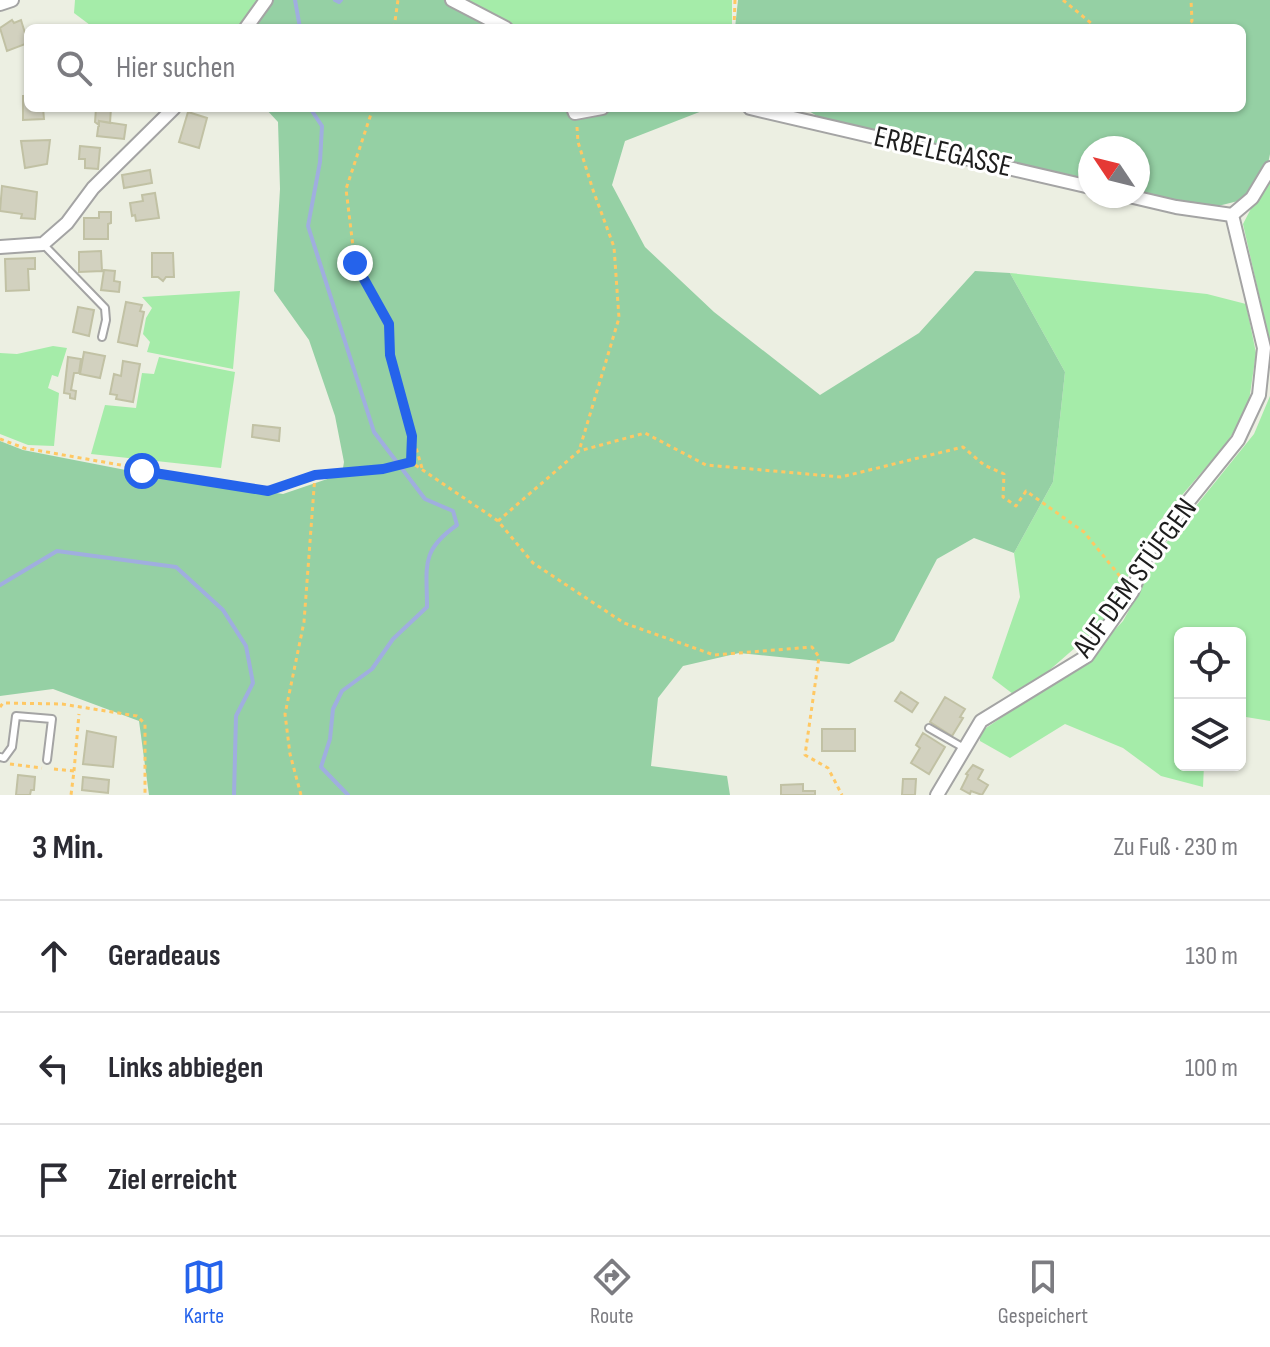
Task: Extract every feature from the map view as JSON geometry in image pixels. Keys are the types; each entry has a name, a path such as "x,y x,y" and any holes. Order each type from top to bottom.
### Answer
{"street":[{"path":"0,4 12,0"},
{"path":"249,24 266,0"},
{"path":"452,0 498,24"},
{"path":"0,247 43,244 67,223 93,188 170,112"},
{"name":"ERBELEGASSE","path":"767,112 1078,184"},
{"path":"1150,201 1232,215 1252,198 1270,168"},
{"name":"AUF DEM STÜFGEN","path":"965,749 981,721 1087,656 1132,592 1149,550 1238,440 1259,395 1264,348 1232,215"},
{"path":"937,795 965,749"}],"lane":[{"path":"43,244 105,308 102,337"},
{"path":"0,757 4,758 12,747 16,716 52,719 47,760"},
{"path":"929,728 965,749"}],"path":[{"path":"395,24 398,0"},
{"path":"734,24 735,0"},
{"path":"1063,0 1092,24"},
{"path":"1189,24 1192,21 1191,0"},
{"path":"372,112 346,189 355,263 389,324 390,355 422,468"},
{"path":"574,112 578,142 614,247 619,318 579,451"},
{"path":"498,521 579,451 645,433 706,465 841,477 963,447 984,465 1004,474 1003,497 1016,506 1026,491 1084,532 1132,592"},
{"path":"411,462 412,436"},
{"path":"0,439 24,448 268,491 315,475 383,469 411,462 498,521 533,563 624,623 714,655 812,647 819,657 805,755 828,768 842,795"},
{"path":"301,795 290,754 285,714 304,622 315,475"},
{"path":"0,707 3,703 62,704 137,716 145,724 145,795"},
{"path":"74,771 79,714"}],"green space":[{"path":"75,0 259,0 243,24 89,24 74,13"},
{"path":"273,0 452,0 497,24 256,24"},
{"path":"461,0 732,0 732,24 508,24"},
{"path":"738,0 1270,0 1270,154 1267,169 1246,199 1210,208 1150,196 1150,136 1078,136 1078,179 810,112 1246,112 1246,24 735,24"},
{"path":"269,112 699,112 625,141 612,185 645,247 714,312 820,395 919,333 975,271 1010,273 1065,372 1053,482 1014,553 974,538 937,559 894,641 849,664 739,653 683,666 658,698 651,766 727,776 730,795 149,795 139,721 53,689 0,696 0,441 23,450 141,473 283,494 342,474 344,462 335,416 309,340 274,291 280,189 278,122"},
{"path":"1270,172 1270,344 1243,224"},
{"path":"1010,273 1207,294 1246,304 1256,353 1248,408 1226,444 1158,523 1100,626 1045,674 1013,694 992,678 1020,597 1014,553 1053,482 1065,372"},
{"path":"240,291 233,369 147,352 150,342 143,334 152,308 142,297"},
{"path":"53,346 67,348 58,377 52,375 48,388 59,393 54,446 28,445 0,434 0,353 17,354"},
{"path":"159,357 235,372 221,468 91,454 105,405 136,408 142,373 154,374"},
{"path":"1270,396 1270,721 1246,717 1246,627 1174,627 1174,771 1204,771 1203,787 1161,776 1123,748 1065,724 1010,758 980,741 980,732 1086,661 1123,621 1166,543 1254,434"}],"building":[{"path":"12,20 14,23 21,20 24,45 7,51 0,28"},
{"path":"24,96 24,112 43,112 44,119 23,120"},
{"path":"96,112 111,112 110,123 99,121 99,125 95,122"},
{"path":"188,112 207,118 199,148 179,142"},
{"path":"99,121 126,125 124,139 97,136"},
{"path":"50,140 47,164 25,168 21,141"},
{"path":"80,146 100,148 98,169 85,168 85,159 79,159"},
{"path":"150,170 152,183 124,188 122,175"},
{"path":"2,186 37,192 35,219 0,211"},
{"path":"155,193 159,218 136,221 130,203 143,201 142,195"},
{"path":"99,212 111,212 108,239 84,239 84,218 99,218"},
{"path":"101,251 102,271 79,272 79,252"},
{"path":"152,253 173,253 174,277 166,277 163,281 152,277"},
{"path":"35,258 35,269 28,269 29,290 6,291 5,259"},
{"path":"104,270 115,271 114,281 120,282 119,292 101,290"},
{"path":"126,302 142,305 140,311 144,312 137,346 118,342"},
{"path":"78,307 94,310 89,336 73,332"},
{"path":"84,352 105,356 100,378 80,374"},
{"path":"68,357 81,359 71,390 76,391 75,399 64,393"},
{"path":"123,361 140,364 133,402 116,399 117,395 110,394 114,374 121,376"},
{"path":"253,425 280,428 279,441 252,437"},
{"path":"901,692 918,703 912,712 895,701"},
{"path":"945,697 965,709 952,736 930,722"},
{"path":"822,729 855,729 855,751 822,751"},
{"path":"87,731 116,737 113,767 83,764"},
{"path":"923,733 945,747 929,774 911,763 920,748 916,745"},
{"path":"973,765 983,770 978,779 988,785 982,795 961,789"},
{"path":"18,775 35,777 34,790 30,795 16,795"},
{"path":"83,777 109,780 108,793 82,790"},
{"path":"903,779 916,779 915,795 902,795"},
{"path":"803,784 803,791 815,791 815,795 781,795 781,785"}],"waterway":[{"path":"295,0 299,24"},
{"path":"335,0 341,0"},
{"path":"313,112 322,126 320,162 308,226 374,432 425,499 453,511 457,525 437,543 428,560 427,607 393,639 372,669 342,691 333,709 330,739 321,767 348,795"},
{"path":"0,585 57,551 176,567 223,610 246,646 253,683 236,716 234,795"}],"route":[{"path":"142,471 268,491 315,475 383,469 411,462 412,436 396,385 390,355 389,324 355,263"}]}
